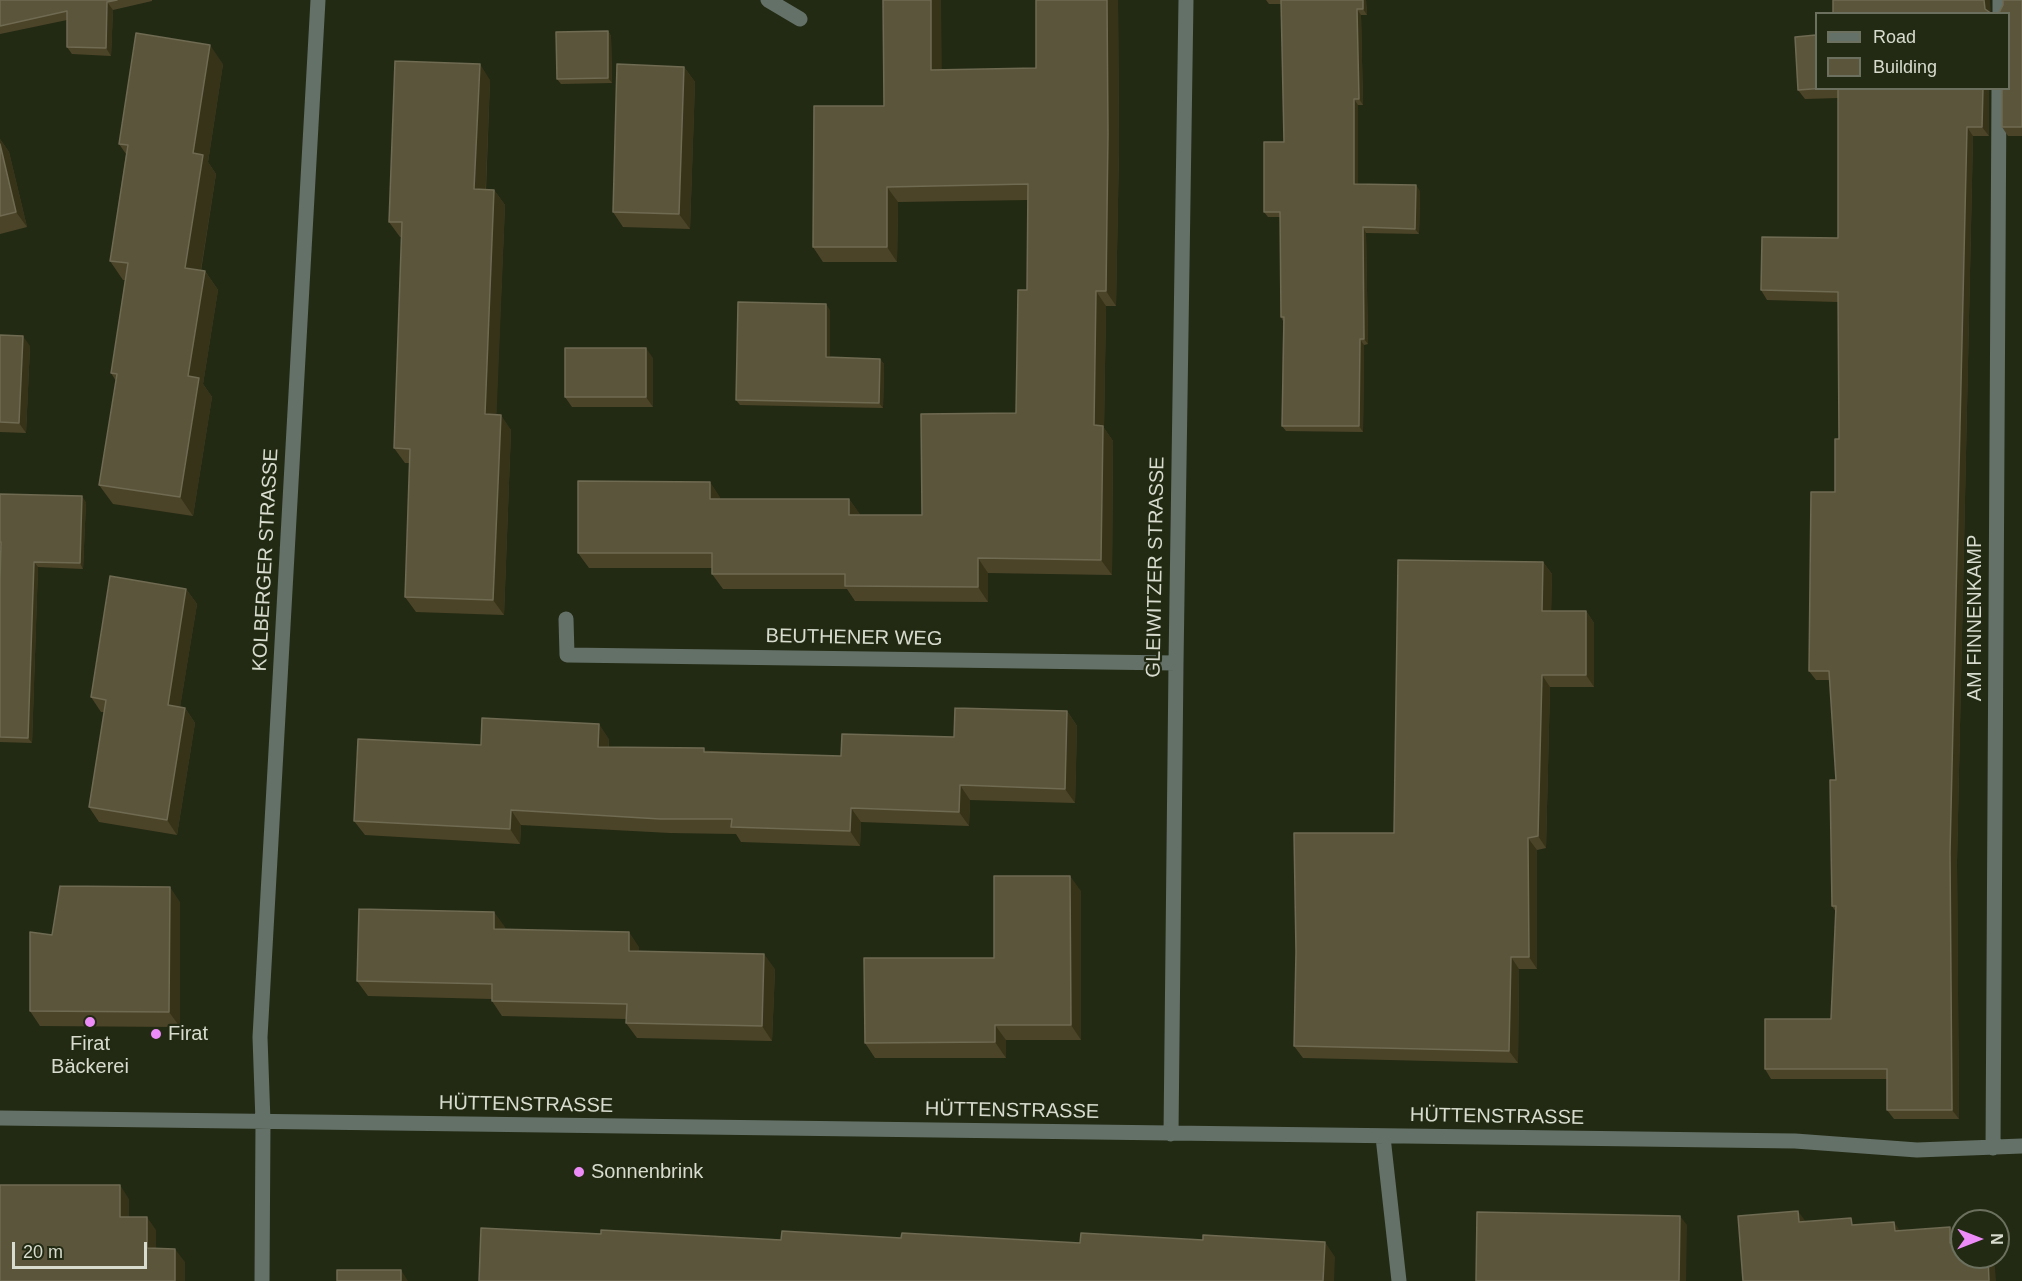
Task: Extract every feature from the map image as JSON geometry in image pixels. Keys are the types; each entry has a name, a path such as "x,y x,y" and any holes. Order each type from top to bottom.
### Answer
{"street":[{"name":"KOLBERGER STRASSE","path":"262,1281 263,1122 260,1037 318,0"},
{"path":"768,0 800,19"},
{"name":"GLEIWITZER STRASSE","path":"1171,1134 1186,0"},
{"name":"AM FINNENKAMP","path":"1993,1148 1999,90"},
{"name":"BEUTHENER WEG","path":"566,619 567,655 1176,663"},
{"name":"HÜTTENSTRASSE","path":"0,1118 1795,1141 1917,1150 2022,1146"},
{"path":"1383,1137 1399,1281"}],"building":[{"path":"0,0 117,0 107,2 106,48 67,47 67,11 0,26"},
{"path":"883,0 931,0 931,70 1036,68 1036,0 1107,0 1106,291 1096,291 1094,425 1103,426 1101,560 978,558 978,587 845,586 845,574 712,574 712,553 578,553 578,481 710,482 710,499 849,499 849,515 922,515 921,414 1016,413 1018,290 1027,290 1028,184 887,187 887,247 813,247 814,106 884,106"},
{"path":"1281,0 1363,0 1363,9 1357,9 1359,99 1354,99 1354,184 1416,185 1415,229 1363,227 1364,339 1360,339 1359,426 1282,426 1284,317 1281,317 1280,212 1264,212 1264,142 1284,142"},
{"path":"1833,0 1984,0 1985,9 1989,12 1833,12"},
{"path":"2003,0 2022,0 2022,127 2002,127 2002,90 2010,90 2010,12 2000,12"},
{"path":"608,31 608,78 557,79 556,32"},
{"path":"136,33 210,45 193,153 203,155 185,268 205,271 188,376 199,378 180,497 99,485 117,374 111,373 128,263 110,261 128,145 119,144"},
{"path":"1815,35 1815,89 1798,90 1795,37"},
{"path":"395,61 480,64 474,189 494,190 485,414 501,415 493,600 405,597 410,449 394,448 402,222 389,222"},
{"path":"617,64 684,67 679,214 613,212"},
{"path":"1838,90 1983,90 1982,127 1967,127 1950,853 1952,1110 1887,1110 1887,1069 1765,1069 1765,1019 1831,1019 1836,906 1832,906 1830,780 1836,780 1829,671 1809,671 1811,492 1835,492 1835,439 1839,439 1838,292 1761,290 1762,237 1838,238"},
{"path":"0,144 16,212 0,216"},
{"path":"738,302 826,304 826,357 880,359 879,403 736,400"},
{"path":"0,335 23,336 19,423 0,422"},
{"path":"565,348 646,348 646,397 565,397"},
{"path":"0,494 82,496 80,563 34,562 28,738 0,737"},
{"path":"1398,560 1543,562 1542,611 1586,611 1586,675 1542,675 1538,836 1528,838 1529,957 1511,957 1509,1051 1294,1046 1296,952 1294,833 1394,833"},
{"path":"110,576 186,589 168,705 185,708 167,820 89,807 106,700 91,697"},
{"path":"955,708 1067,711 1065,789 960,785 959,812 851,808 850,831 731,827 732,819 660,819 511,810 510,829 354,821 358,739 481,745 482,718 599,724 598,747 704,748 704,752 841,756 842,734 954,737"},
{"path":"994,876 1070,876 1071,1025 995,1025 995,1042 865,1043 864,958 994,958"},
{"path":"60,886 170,887 169,1012 30,1011 30,932 52,935"},
{"path":"359,909 494,912 494,929 629,932 629,951 764,954 762,1026 626,1023 627,1004 492,1001 492,984 357,981"},
{"path":"0,1185 120,1185 120,1217 147,1217 147,1248 175,1249 175,1281 0,1281"},
{"path":"1798,1211 1799,1222 1851,1218 1852,1225 1894,1222 1895,1231 1950,1227 1950,1269 1988,1269 1989,1281 1743,1281 1738,1216"},
{"path":"1477,1212 1680,1216 1679,1281 1476,1281"},
{"path":"481,1228 601,1234 601,1230 781,1240 782,1231 901,1238 902,1233 1080,1243 1081,1233 1203,1240 1203,1235 1325,1242 1323,1281 479,1281"},
{"path":"337,1270 401,1270 401,1281 337,1281"}],"place":[{"name":"Firat Bäckerei","path":"90,1022"},
{"name":"Firat","path":"156,1034"},
{"name":"Sonnenbrink","path":"579,1172"}]}
